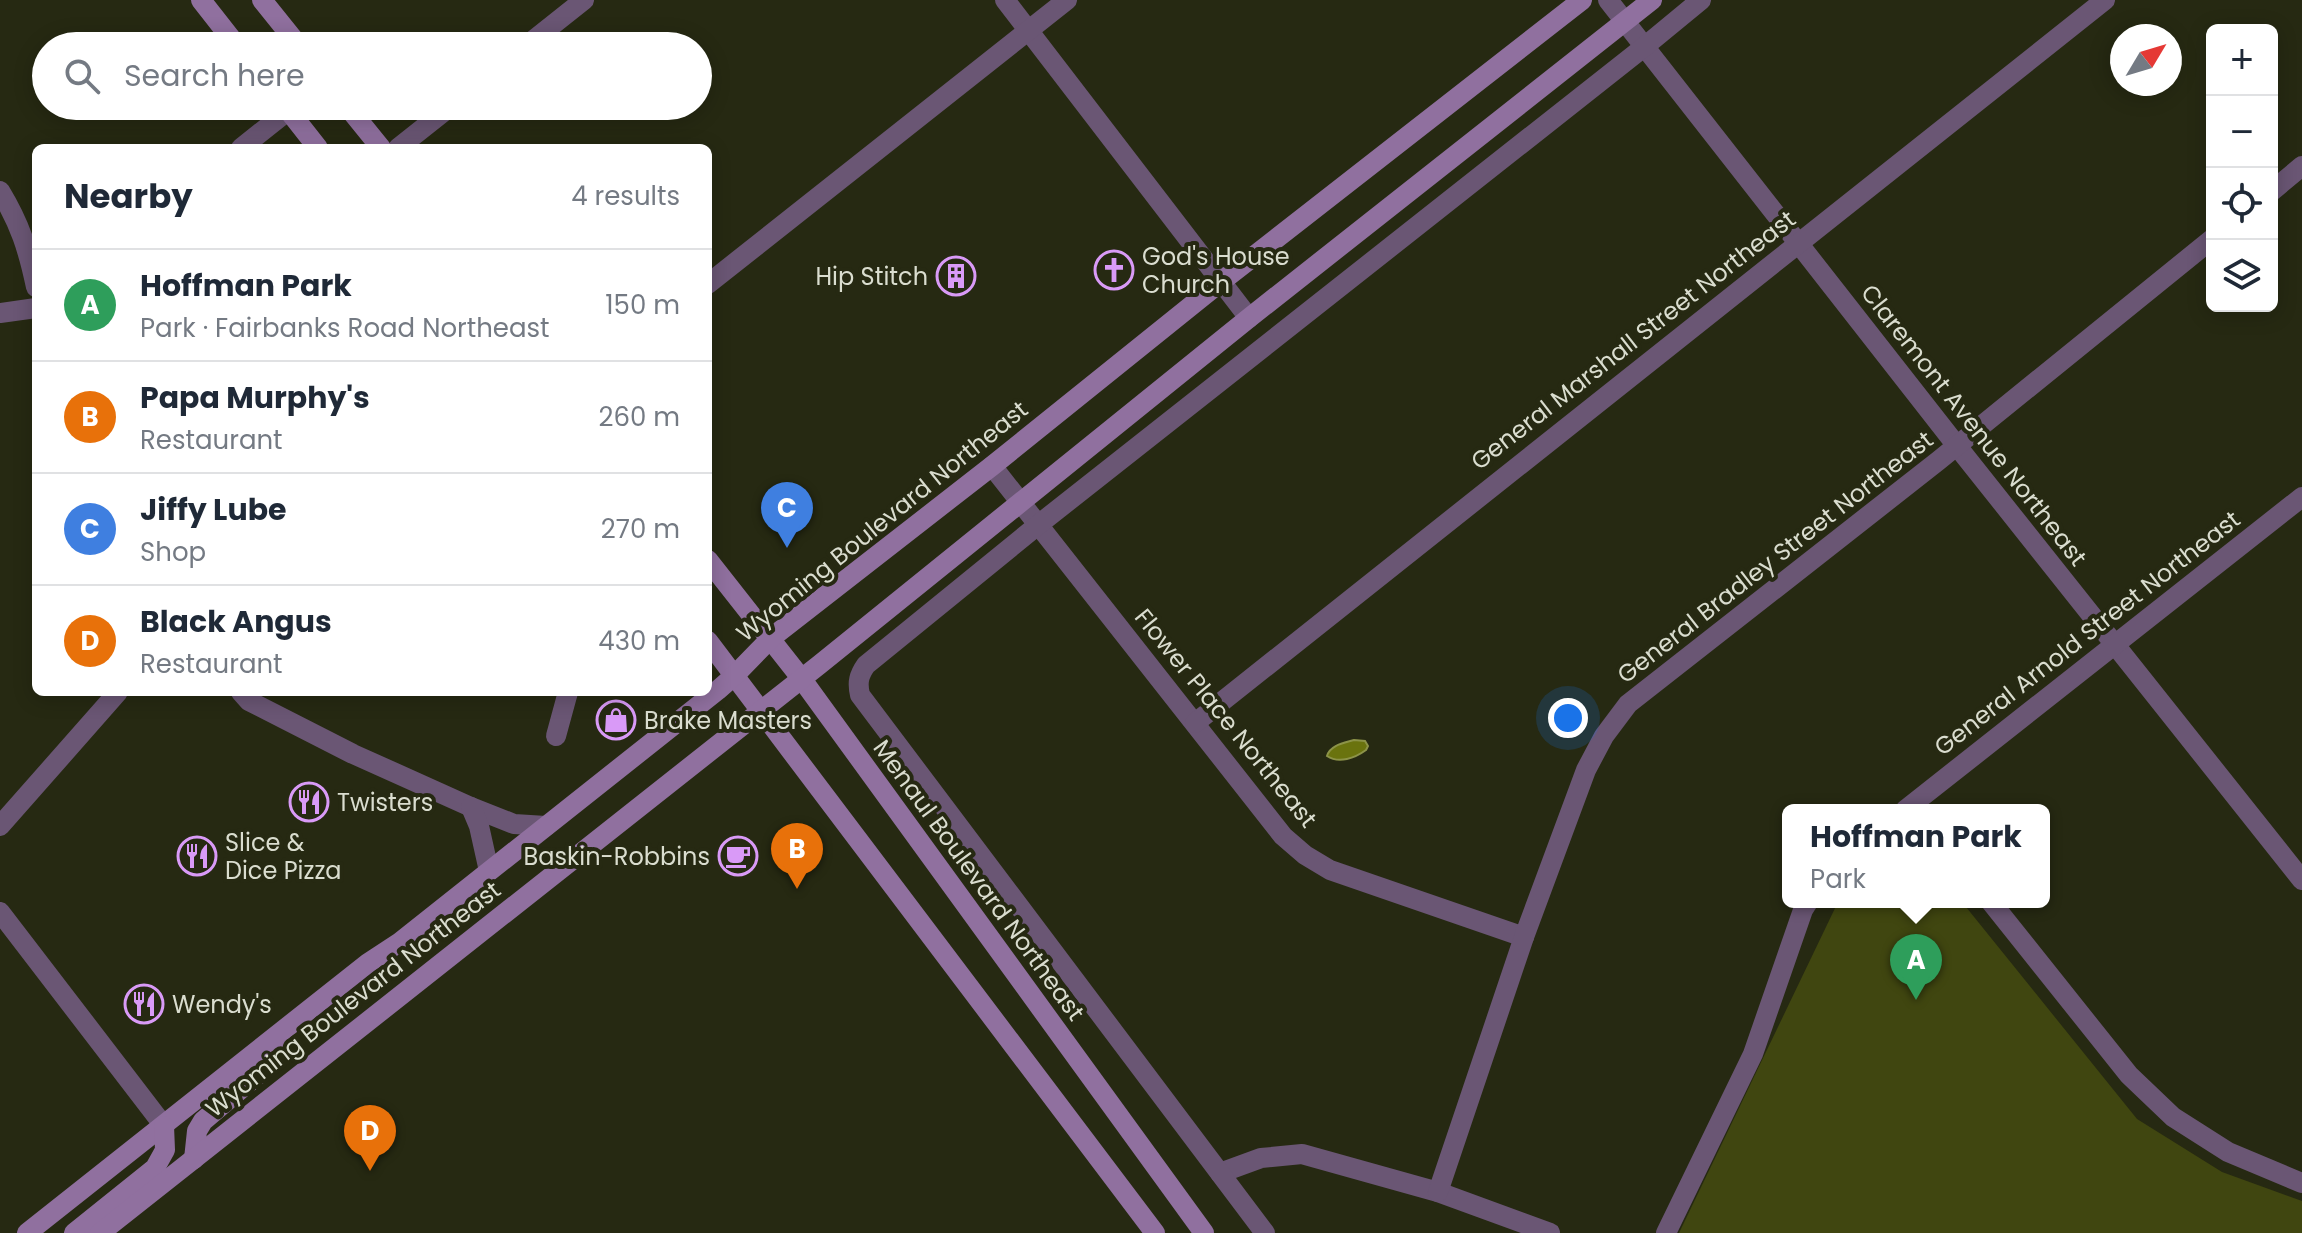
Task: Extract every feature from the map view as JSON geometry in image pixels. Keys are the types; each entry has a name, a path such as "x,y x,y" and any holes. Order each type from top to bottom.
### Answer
{"main road":[{"path":"201,0 226,32"},
{"path":"262,0 288,32"},
{"name":"Wyoming Boulevard Northeast","path":"712,693 771,638 1582,0"},
{"name":"Wyoming Boulevard Northeast","path":"100,1233 1652,0"},
{"path":"298,120 315,144"},
{"path":"358,120 378,144"},
{"name":"Menaul Boulevard Northeast","path":"712,565 801,678 1204,1233"},
{"path":"712,646 1155,1233"},
{"name":"Wyoming Boulevard Northeast","path":"27,1233 709,696"},
{"path":"194,1159 197,1131 203,1121 262,1071 279,1033"},
{"path":"74,1233 155,1168 165,1150 164,1126"}],"street":[{"path":"544,32 584,0"},
{"path":"1005,0 1249,318"},
{"path":"712,281 1067,0"},
{"name":"Claremont Avenue Northeast","path":"1608,0 2302,880"},
{"path":"1265,1233 860,695 859,674 866,665 1038,525 1701,0"},
{"name":"General Marshall Street Northeast","path":"1195,723 2105,0"},
{"path":"246,144 274,120"},
{"path":"403,144 433,120"},
{"path":"2278,186 2302,166"},
{"path":"0,191 13,212 28,248 32,268"},
{"name":"General Bradley Street Northeast","path":"1438,1192 1524,937 1586,770 1604,736 1628,704 1957,446 2211,240"},
{"path":"0,313 32,309"},
{"name":"Flower Place Northeast","path":"992,466 1283,836 1305,855 1330,870 1524,937"},
{"name":"General Arnold Street Northeast","path":"1916,804 2302,497"},
{"path":"0,826 114,696"},
{"path":"245,696 353,754 471,807 514,824 546,826"},
{"path":"556,736 567,696"},
{"path":"471,807 479,826 489,871"},
{"path":"1666,1233 1753,1054 1804,908"},
{"path":"1996,908 2129,1075 2173,1117 2228,1152 2302,1183"},
{"path":"0,912 164,1126"},
{"path":"1220,1173 1261,1158 1302,1154 1438,1192 1550,1233"}],"shaded area":[{"path":"1354,740 1365,741 1368,746 1366,750 1347,759 1337,760 1327,756 1334,747"},
{"path":"1835,908 1967,908 2137,1119 2222,1172 2302,1201 2302,1233 1679,1233"}],"place":[{"name":"God's House Church","path":"1114,270"},
{"name":"Hip Stitch","path":"956,276"},
{"name":"Jiffy Lube","path":"787,548"},
{"name":"Brake Masters","path":"616,720"},
{"name":"Twisters","path":"309,802"},
{"name":"Slice & Dice Pizza","path":"197,856"},
{"name":"Baskin-Robbins","path":"738,856"},
{"name":"Papa Murphy's","path":"797,889"},
{"name":"Hoffman Park","path":"1916,1000"},
{"name":"Wendy's","path":"144,1004"},
{"name":"Black Angus","path":"370,1171"}]}
